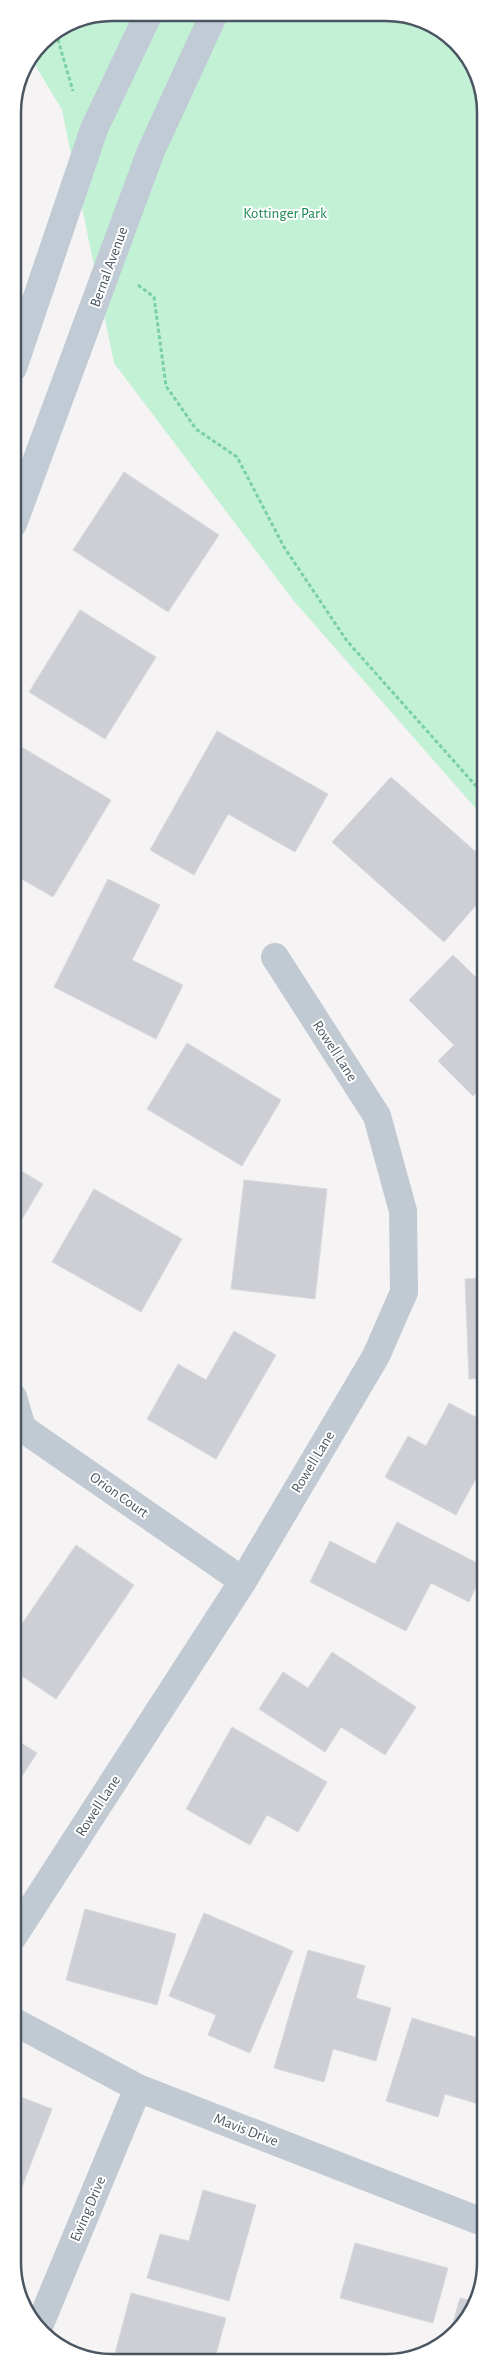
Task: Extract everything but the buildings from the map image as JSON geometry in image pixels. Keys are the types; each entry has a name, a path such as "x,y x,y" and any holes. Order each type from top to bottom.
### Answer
{"main road":[{"path":"21,344 94,129 145,21"},
{"name":"Bernal Avenue","path":"21,502 151,151 211,21"}],"street":[{"name":"Rowell Lane","path":"21,1925 242,1581 376,1356 404,1292 403,1211 377,1116 275,957"},
{"name":"Orion Court","path":"21,1425 22,1428 242,1581"},
{"name":"Mavis Drive","path":"21,2025 138,2088 477,2220"},
{"name":"Ewing Drive","path":"42,2320 138,2088"}],"path":[{"path":"142,287 154,297 166,386 196,430 237,457 284,547 347,641 477,787"}],"green space":[{"name":"Kottinger Park","path":"106,21 398,22 421,28 431,33 454,52 467,72 475,95 477,112 477,810 293,600 114,363 62,110 35,64 44,52 62,37 77,28"}]}
